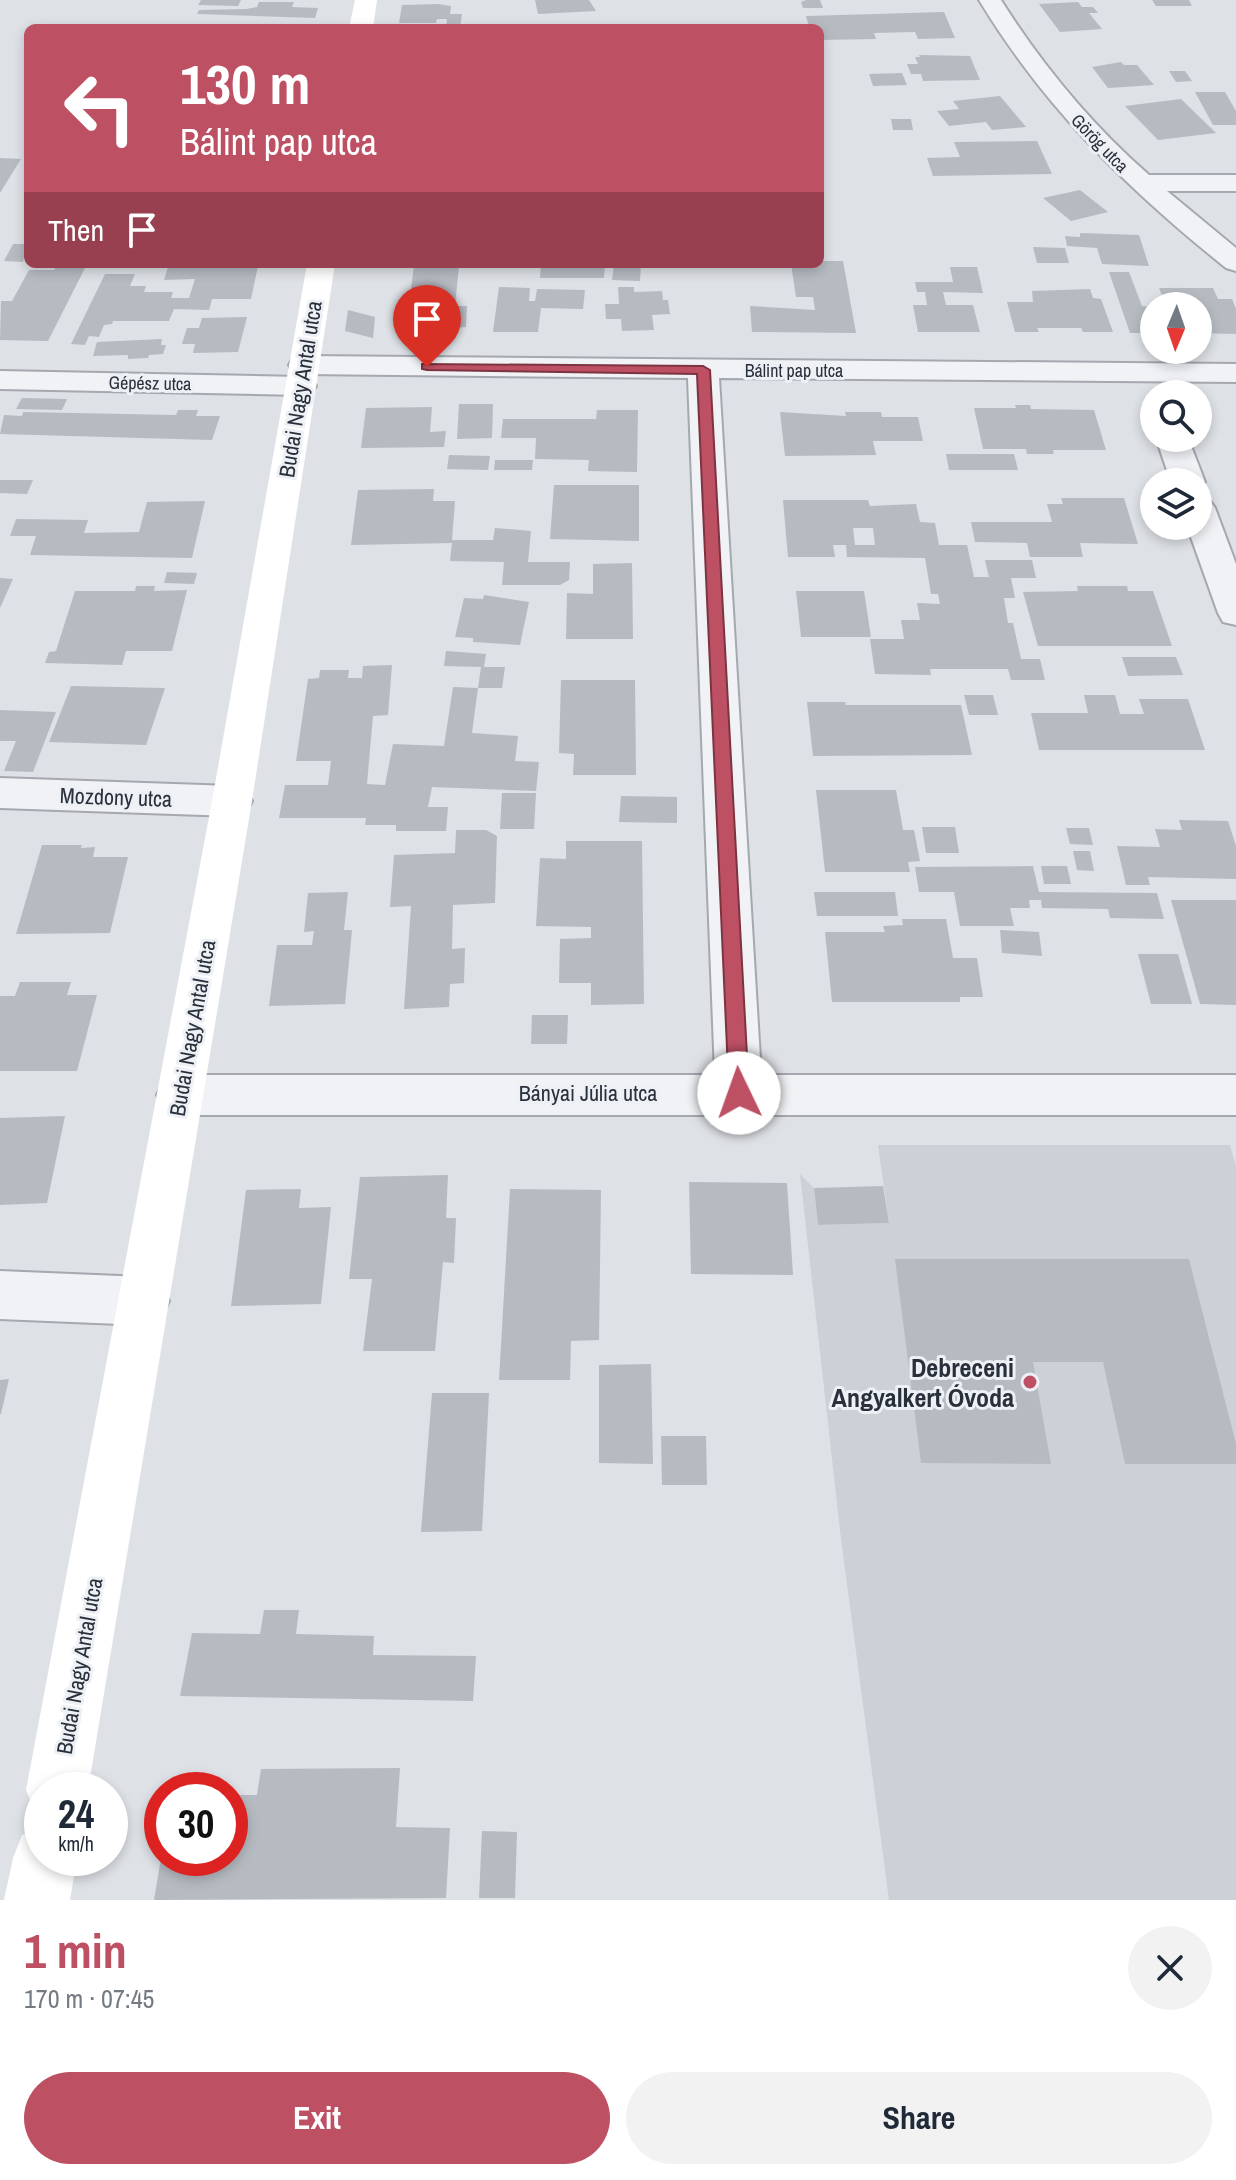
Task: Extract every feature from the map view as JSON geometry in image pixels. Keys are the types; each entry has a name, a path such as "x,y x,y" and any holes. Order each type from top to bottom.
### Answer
{"street":[{"path":"362,24 366,0"},
{"name":"Görög utca","path":"990,0 1014,40 1048,86 1104,150 1139,183 1236,262"},
{"path":"1139,183 1236,183"},
{"name":"Budai Nagy Antal utca","path":"60,1772 232,801 320,268"},
{"path":"703,370 739,1093"},
{"name":"Bálint pap utca","path":"302,376 703,370 1140,383"},
{"name":"Bálint pap utca","path":"1177,380 1236,373"},
{"name":"Gépész utca","path":"0,380 302,376"},
{"path":"1210,540 1236,613"},
{"name":"Mozdony utca","path":"0,793 232,801"},
{"name":"Bányai Júlia utca","path":"181,1095 1236,1095"},
{"path":"0,1295 143,1301"},
{"path":"37,1900 42,1876"}],"shaded area":[{"name":"Debreceni Angyalkert Óvoda","path":"878,1145 1230,1145 1236,1166 1236,1900 889,1900 841,1539 800,1174 814,1188 818,1225 889,1223"}],"building":[{"path":"201,0 241,0 238,6 198,5"},
{"path":"535,0 589,0 596,11 538,14"},
{"path":"820,0 823,8 803,8 801,2"},
{"path":"1152,0 1189,0 1192,6 1156,6"},
{"path":"259,2 294,2 292,7 318,8 315,18 197,14 199,10 257,7"},
{"path":"1078,2 1082,7 1093,7 1098,13 1089,13 1102,29 1060,32 1039,4"},
{"path":"402,5 451,6 450,14 462,14 461,24 446,24 447,19 437,19 436,23 399,23"},
{"path":"944,12 955,38 918,39 915,32 874,33 876,39 824,40 824,24 808,24 806,16"},
{"path":"970,56 980,80 923,81 921,74 911,74 907,64 918,64 915,57"},
{"path":"1121,62 1137,65 1154,85 1108,88 1092,67"},
{"path":"1169,71 1185,71 1192,81 1176,82"},
{"path":"902,73 907,85 873,86 869,74"},
{"path":"1195,92 1225,92 1236,111 1236,125 1213,125"},
{"path":"1000,96 1026,127 992,130 986,122 949,126 937,111 959,109 953,101"},
{"path":"1181,99 1216,133 1158,140 1125,106"},
{"path":"891,119 911,119 913,130 893,130"},
{"path":"1037,141 1052,174 933,176 927,158 960,157 954,142"},
{"path":"0,158 21,159 0,193"},
{"path":"1080,190 1108,212 1071,221 1043,198"},
{"path":"1080,233 1139,235 1149,266 1102,264 1097,248 1067,246 1065,236 1080,237"},
{"path":"13,244 24,244 23,262 4,261"},
{"path":"1033,247 1065,248 1069,263 1037,263"},
{"path":"824,261 843,261 856,333 752,332 750,306 815,310 813,297 796,297 792,268 824,268"},
{"path":"950,267 977,267 983,293 943,292 946,305 973,305 980,332 918,332 913,305 927,305 925,292 917,292 915,282 953,282"},
{"path":"85,268 48,341 0,340 1,301 12,301 29,270"},
{"path":"168,268 258,268 251,299 212,299 209,310 174,309 169,321 113,321 104,325 99,337 89,336 85,345 71,344 105,274 135,274 130,286 146,286 144,292 173,292 171,298 189,298 195,279 164,280"},
{"path":"414,268 459,268 455,306 467,306 466,327 453,328 452,335 405,335"},
{"path":"541,268 605,268 604,278 540,278"},
{"path":"614,268 641,268 640,281 612,280"},
{"path":"1109,272 1129,272 1140,301 1140,333 1130,333"},
{"path":"499,287 530,288 529,301 535,301 537,289 585,290 583,309 541,308 538,332 493,332"},
{"path":"618,287 634,287 634,292 662,291 663,300 668,300 670,314 652,315 654,330 622,331 621,319 606,319 605,304 619,304"},
{"path":"1159,288 1213,288 1218,299 1232,299 1236,309 1236,334 1212,333 1212,292 1161,292"},
{"path":"1090,289 1093,298 1101,299 1113,332 1037,328 1039,332 1015,332 1007,302 1033,302 1032,291"},
{"path":"348,310 375,317 373,338 345,331"},
{"path":"247,317 238,352 193,353 195,344 182,344 187,328 199,328 202,318"},
{"path":"162,339 161,345 166,345 163,354 149,355 148,358 93,356 97,342"},
{"path":"22,398 67,399 62,410 16,409"},
{"path":"459,404 493,404 492,438 457,439"},
{"path":"1015,405 1030,405 1031,409 1094,410 1106,450 1053,450 1054,454 1027,454 1026,449 983,449 974,408 1016,408"},
{"path":"432,407 430,432 446,431 444,447 361,448 366,408"},
{"path":"178,410 198,410 196,416 220,416 212,440 0,434 4,415 22,416 23,412 176,415"},
{"path":"597,410 638,410 637,472 588,471 589,460 535,459 536,438 501,438 503,419 596,419"},
{"path":"780,412 846,416 845,412 881,412 882,417 918,417 923,441 873,441 876,455 785,456"},
{"path":"946,454 1014,454 1018,470 949,470"},
{"path":"449,455 490,456 488,470 447,469"},
{"path":"495,460 533,460 532,470 494,470"},
{"path":"0,480 33,480 27,494 0,493"},
{"path":"554,485 639,485 639,541 550,539"},
{"path":"434,489 433,501 455,501 452,540 493,540 495,528 531,531 528,562 570,562 569,580 560,585 502,585 504,562 450,561 452,543 351,545 358,490"},
{"path":"1061,498 1124,498 1138,544 1080,543 1083,557 1030,557 1027,543 975,542 971,522 1052,522 1047,504 1063,504"},
{"path":"783,500 868,500 870,506 916,504 920,522 935,523 939,545 967,545 974,577 989,577 985,560 1032,560 1036,578 1011,578 1015,598 1004,598 1008,623 1013,623 1021,659 1040,659 1045,680 1011,680 1008,669 930,669 931,675 875,674 870,639 904,639 901,620 920,620 917,603 940,604 938,594 931,594 925,558 847,557 846,545 833,545 835,557 788,557","holes":["853,528 873,528 875,545 855,545"]},
{"path":"205,501 192,558 30,555 36,536 10,536 16,519 88,520 84,533 139,532 147,502"},
{"path":"632,563 633,639 566,639 567,593 593,594 593,564"},
{"path":"167,572 197,573 194,584 164,583"},
{"path":"0,578 13,579 0,608"},
{"path":"136,586 155,586 154,591 187,590 172,651 126,651 122,665 45,663 49,652 56,651 75,591 135,591"},
{"path":"1077,586 1127,586 1128,591 1153,591 1172,646 1038,646 1023,592 1078,591"},
{"path":"796,591 864,591 871,637 801,637"},
{"path":"484,595 529,602 520,645 473,642 473,638 455,637 464,598 483,599"},
{"path":"446,651 486,654 484,667 505,667 502,688 478,688 481,667 444,666"},
{"path":"1122,657 1176,657 1183,675 1128,676"},
{"path":"392,665 388,715 373,716 367,784 385,785 393,744 444,746 453,687 478,688 472,733 518,736 515,761 539,762 536,791 432,787 428,807 448,807 446,831 396,831 396,825 365,825 366,818 279,818 285,785 328,785 331,761 296,761 308,679 319,678 320,670 349,670 348,678 362,678 363,666"},
{"path":"561,680 635,680 636,775 573,775 574,754 559,753"},
{"path":"71,686 165,688 146,745 49,742"},
{"path":"964,695 993,695 998,715 969,715"},
{"path":"1084,695 1115,695 1120,714 1144,714 1139,699 1188,699 1205,750 1039,750 1031,713 1088,713"},
{"path":"807,702 961,705 972,755 813,756"},
{"path":"0,710 56,712 33,772 4,771 16,741 0,741"},
{"path":"816,790 896,790 903,830 914,830 920,861 908,862 910,872 825,872"},
{"path":"502,793 536,793 534,829 500,829"},
{"path":"621,796 677,797 677,823 619,822"},
{"path":"1179,820 1228,821 1236,846 1236,879 1148,877 1150,885 1126,885 1117,846 1160,847 1155,829 1182,830"},
{"path":"922,827 955,827 959,853 926,853"},
{"path":"1066,828 1089,828 1093,845 1070,844"},
{"path":"456,830 486,830 497,836 495,903 453,905 452,949 465,948 464,983 450,984 449,1007 404,1009 411,906 390,907 394,855 455,853"},
{"path":"566,841 642,841 644,1004 591,1005 591,983 559,983 560,939 591,938 591,927 536,926 540,858 566,859"},
{"path":"42,845 82,845 81,848 95,847 93,857 128,857 110,933 16,934"},
{"path":"1073,851 1090,851 1094,871 1077,870"},
{"path":"1033,866 1039,892 1157,893 1164,919 1110,918 1108,909 1042,908 1041,900 1029,900 1030,908 1010,908 1014,926 960,926 954,892 919,892 915,867"},
{"path":"1041,866 1067,866 1071,884 1044,884"},
{"path":"348,892 344,930 352,930 345,1004 269,1006 277,945 312,945 314,931 304,932 308,893"},
{"path":"814,892 895,892 898,916 817,916"},
{"path":"1171,900 1236,900 1236,1005 1200,1004"},
{"path":"902,919 946,919 953,958 977,958 983,997 960,997 960,1002 832,1002 825,932 885,932 883,926 903,925"},
{"path":"1000,930 1039,932 1042,956 1002,953"},
{"path":"1138,954 1178,954 1192,1004 1151,1004"},
{"path":"20,982 71,982 67,995 97,995 77,1071 0,1071 0,996 15,996"},
{"path":"532,1015 568,1015 567,1044 531,1044"},
{"path":"65,1116 47,1203 0,1205 0,1118"},
{"path":"448,1175 446,1218 456,1218 454,1263 443,1262 435,1351 363,1351 372,1279 349,1279 360,1177"},
{"path":"689,1182 787,1183 793,1275 691,1274"},
{"path":"883,1186 889,1223 818,1225 814,1188"},
{"path":"301,1189 299,1208 331,1207 321,1304 231,1306 246,1190"},
{"path":"510,1189 601,1190 599,1340 571,1341 570,1380 499,1380"},
{"path":"895,1259 1189,1259 1236,1444 1236,1464 1125,1464 1103,1362 1033,1362 1051,1464 921,1463"},
{"path":"651,1364 653,1464 599,1463 599,1365"},
{"path":"9,1379 1,1414 0,1414 0,1380"},
{"path":"432,1393 489,1393 482,1531 421,1532"},
{"path":"661,1436 706,1436 707,1485 662,1485"},
{"path":"264,1610 299,1610 296,1634 374,1636 373,1655 476,1656 473,1701 180,1696 192,1633 260,1634"},
{"path":"400,1768 396,1827 450,1828 446,1898 154,1900 158,1876 248,1876 248,1795 257,1795 261,1769"},
{"path":"482,1831 517,1832 515,1898 479,1898"}],"place":[{"name":"Debreceni Angyalkert Óvoda","path":"1030,1382"}],"route":[{"path":"427,367 703,370 739,1093"}]}
